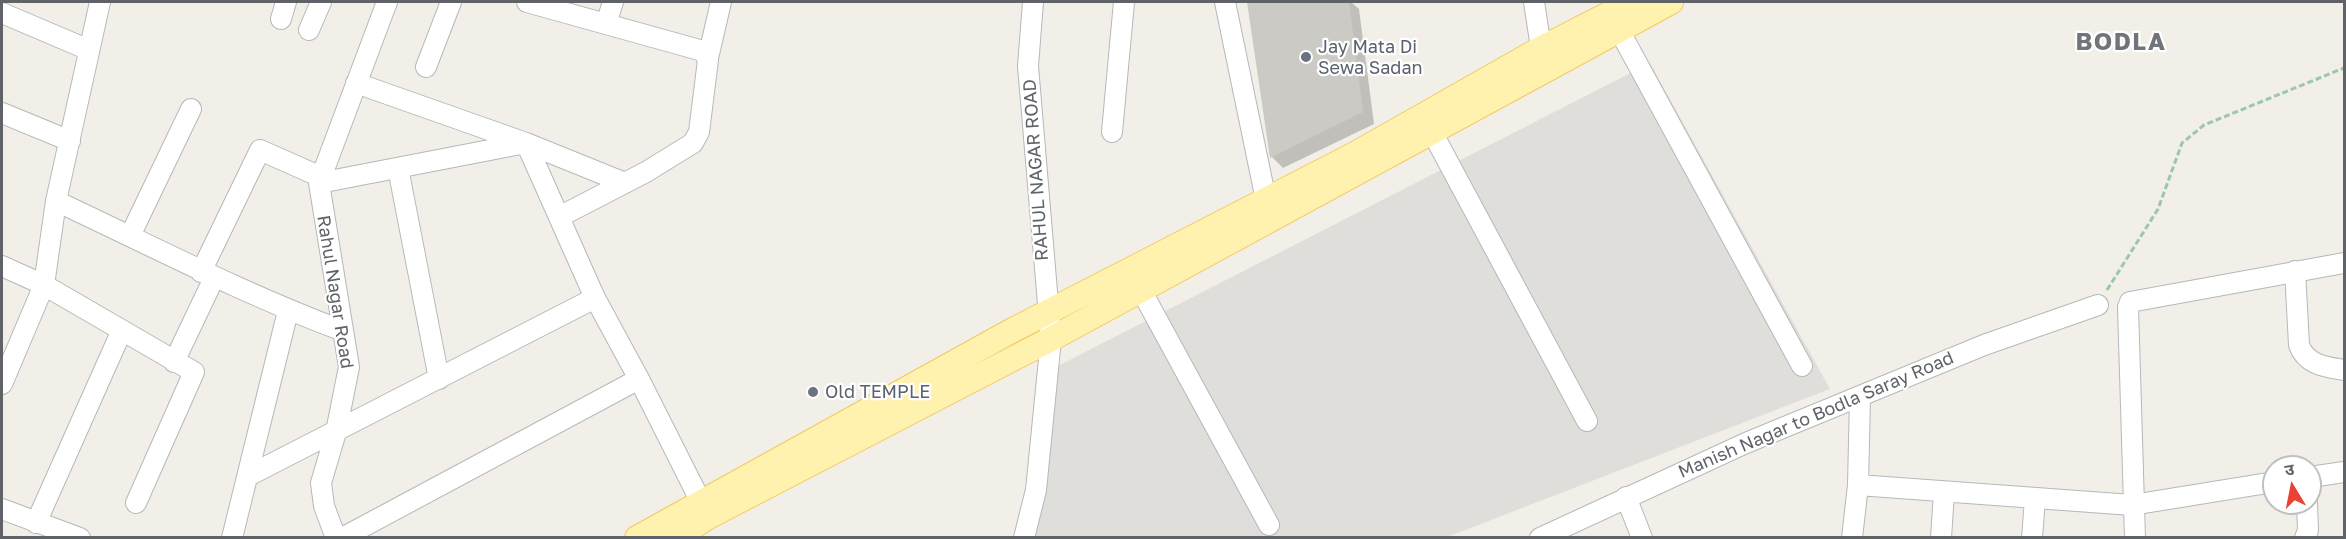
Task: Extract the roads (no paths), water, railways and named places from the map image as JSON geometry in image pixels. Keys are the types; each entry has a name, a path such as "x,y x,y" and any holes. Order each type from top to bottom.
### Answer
{"main road":[{"path":"637,537 702,521 1051,339 1432,132 1632,2"},
{"path":"676,537 1013,330 1543,60 1619,30 1671,2"}],"street":[{"path":"2,384 44,285 56,201 100,2"},
{"path":"309,30 321,2"},
{"name":"Rahul Nagar Road","path":"336,537 324,506 321,483 336,432 349,368 320,180 387,2"},
{"path":"426,67 452,2"},
{"path":"530,2 703,51 708,58"},
{"path":"606,24 613,2"},
{"path":"559,217 625,183 689,147 696,140 699,132 708,58 721,2"},
{"name":"RAHUL NAGAR ROAD","path":"1024,537 1036,490 1051,339 1047,313 1028,66 1033,2"},
{"path":"1112,132 1124,2"},
{"path":"1225,2 1266,200"},
{"path":"1534,2 1543,60"},
{"path":"2,13 89,50"},
{"path":"1619,30 1802,366"},
{"path":"356,83 526,143 625,183"},
{"path":"130,236 191,109"},
{"path":"2,113 70,141"},
{"path":"1432,132 1587,421"},
{"path":"174,362 260,150 320,180 398,168 526,143"},
{"path":"526,143 595,298 639,379 702,521"},
{"path":"398,168 439,379"},
{"path":"56,201 208,275 288,311 343,331"},
{"path":"2135,537 2132,505 2128,308 2130,302 2344,262"},
{"path":"2,266 44,285 194,372 136,503"},
{"path":"2295,271 2301,352 2319,366 2344,370"},
{"path":"1141,290 1269,525"},
{"path":"248,476 595,298"},
{"name":"Manish Nagar to Bodla Saray Road","path":"1540,537 1746,443 1984,345 2098,305"},
{"path":"232,537 288,311"},
{"path":"36,523 122,330"},
{"path":"342,537 639,379"},
{"path":"1852,537 1858,485 1860,398"},
{"path":"2322,475 2344,472"},
{"path":"1858,485 2132,505 2262,484"},
{"path":"1941,537 1944,492"},
{"path":"1626,497 1642,537"},
{"path":"2032,537 2035,499"},
{"path":"2,509 80,537"},
{"path":"2305,537 2308,530 2307,515"}],"place":[{"name":"Jay Mata Di Sewa Sadan","path":"1306,57"},
{"name":"Old TEMPLE","path":"813,392"}],"district":[{"name":"BODLA","path":"2121,42"}]}
